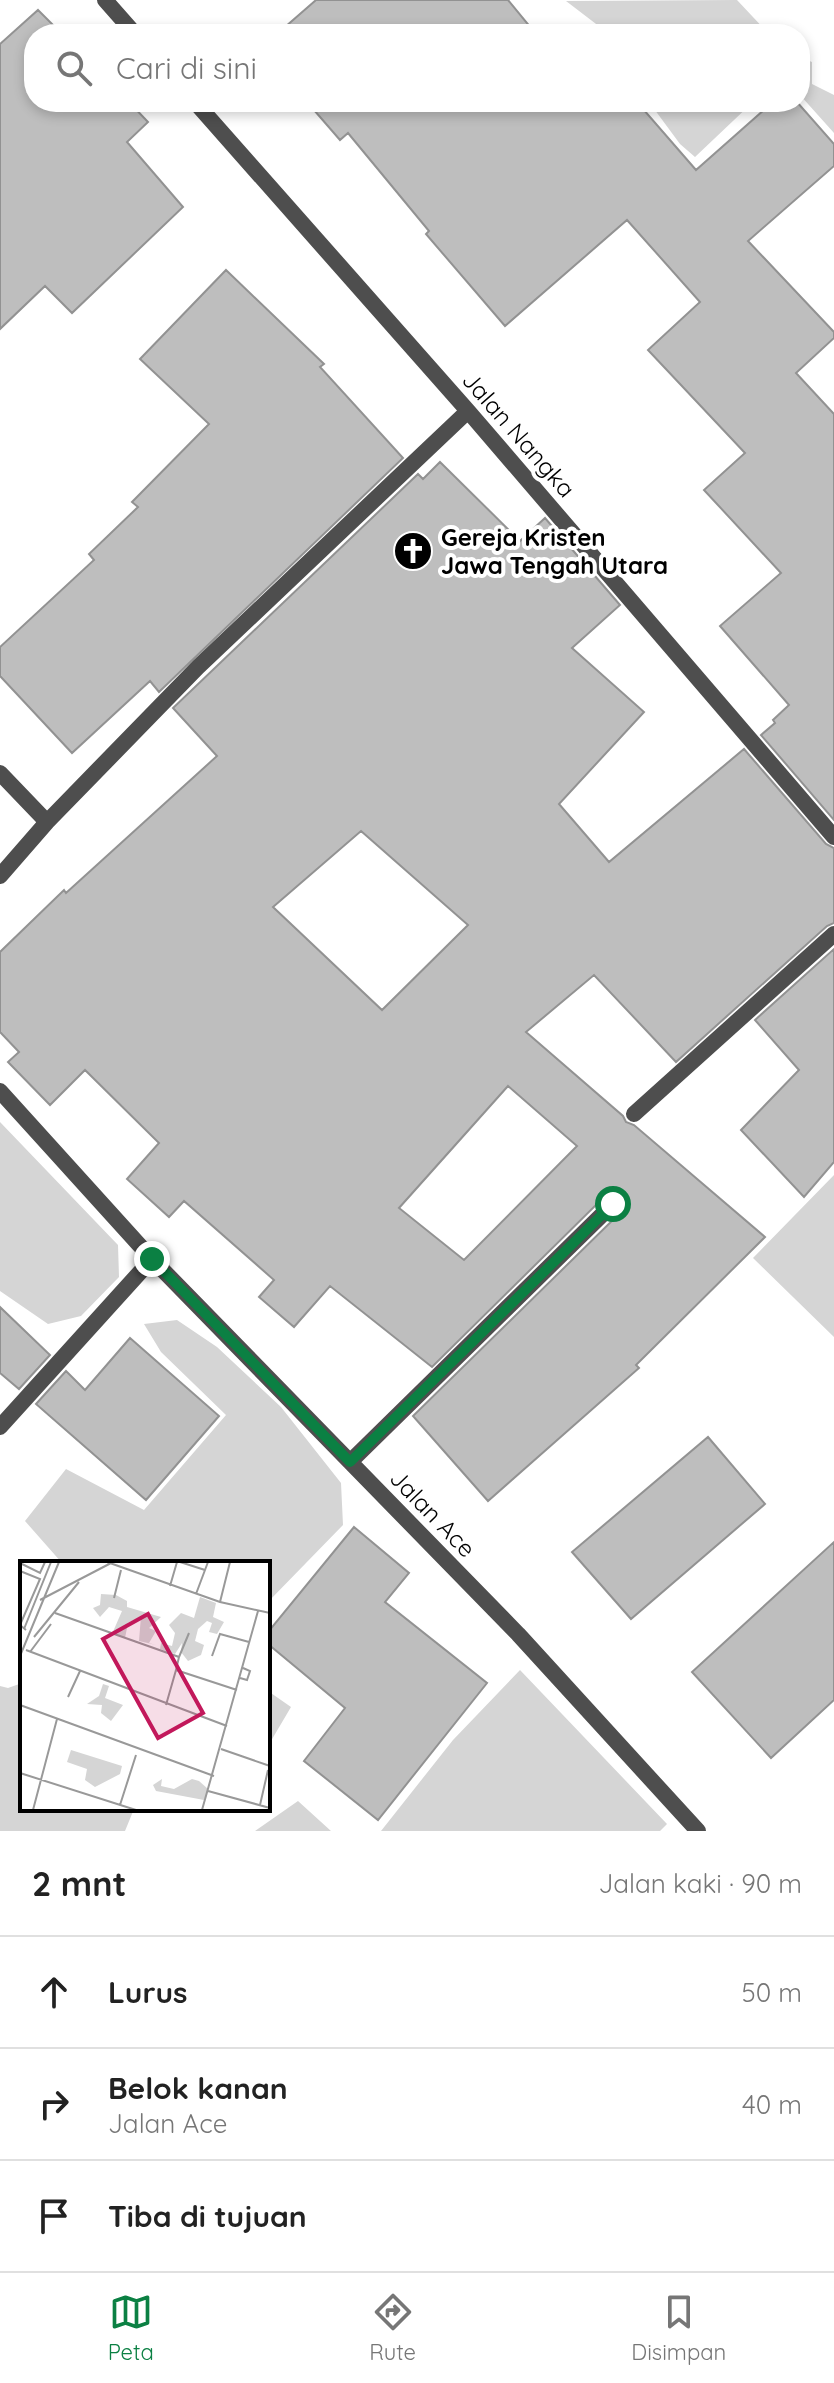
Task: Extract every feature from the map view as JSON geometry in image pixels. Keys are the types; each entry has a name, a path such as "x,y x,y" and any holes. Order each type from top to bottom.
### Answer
{"street":[{"path":"105,0 126,24"},
{"name":"Jalan Nangka","path":"204,112 468,411 834,837"},
{"path":"0,876 47,822 198,667 468,411"},
{"path":"0,773 47,822"},
{"path":"634,1114 834,934"},
{"name":"Jalan Ace","path":"0,1091 152,1259 518,1634 698,1831"},
{"path":"350,1462 613,1204"},
{"path":"0,1427 152,1259"}],"shaded area":[{"path":"737,0 760,24 596,24 566,1"},
{"path":"810,61 812,84 834,95 834,133 810,106"},
{"path":"656,112 742,112 695,157 680,144"},
{"path":"0,1122 118,1245 119,1277 81,1316 48,1324 0,1291"},
{"path":"834,1175 834,1337 753,1258"},
{"path":"177,1320 217,1347 281,1407 341,1483 343,1525 270,1600 270,1561 60,1561 25,1521 66,1469 144,1510 226,1415 161,1352 144,1324"},
{"path":"520,1670 667,1824 660,1831 381,1831 453,1740"},
{"path":"20,1684 20,1811 133,1811 125,1831 0,1831 0,1686 8,1688"},
{"path":"270,1692 291,1707 270,1743"},
{"path":"298,1801 331,1831 255,1831"}],"building":[{"path":"316,0 508,0 528,24 288,24"},
{"path":"38,10 52,24 24,24 24,112 138,112 148,122 127,142 183,207 72,313 45,286 0,329 0,44"},
{"path":"316,112 646,112 696,170 762,112 806,112 834,144 834,166 748,241 834,332 834,338 796,373 834,414 834,820 761,735 789,705 720,626 781,573 704,490 745,453 648,350 700,302 627,220 505,326 426,234 429,231 348,133 340,140"},
{"path":"226,270 324,364 320,367 403,458 159,692 150,681 72,753 0,676 0,647 94,560 89,554 138,507 132,502 209,424 140,359"},
{"path":"440,462 520,541 545,518 620,605 572,648 644,712 559,804 609,862 744,749 826,844 834,848 834,923 676,1062 594,975 526,1032 623,1116 626,1122 634,1125 765,1237 636,1365 639,1368 488,1501 413,1416 621,1212 624,1202 620,1196 611,1193 605,1196 432,1367 330,1286 294,1327 259,1297 274,1280 184,1201 169,1217 127,1179 159,1143 85,1070 50,1105 8,1062 19,1052 0,1032 0,952 64,890 66,893 217,756 173,708 418,474 423,479","holes":["361,831 468,925 382,1010 273,907","508,1086 577,1146 464,1260 399,1208"]},
{"path":"834,949 834,1162 804,1197 741,1130 799,1070 755,1020"},
{"path":"0,1307 50,1355 19,1389 0,1373"},
{"path":"130,1338 219,1416 146,1500 36,1404 66,1371 85,1390"},
{"path":"708,1437 765,1504 631,1619 572,1552"},
{"path":"354,1527 409,1573 385,1602 487,1683 378,1820 304,1761 345,1708 270,1646 270,1630"},
{"path":"834,1542 834,1700 771,1758 692,1672"}],"place":[{"name":"Gereja Kristen Jawa Tengah Utara","path":"413,551"}],"route":[{"path":"152,1259 350,1462 613,1204"}]}
